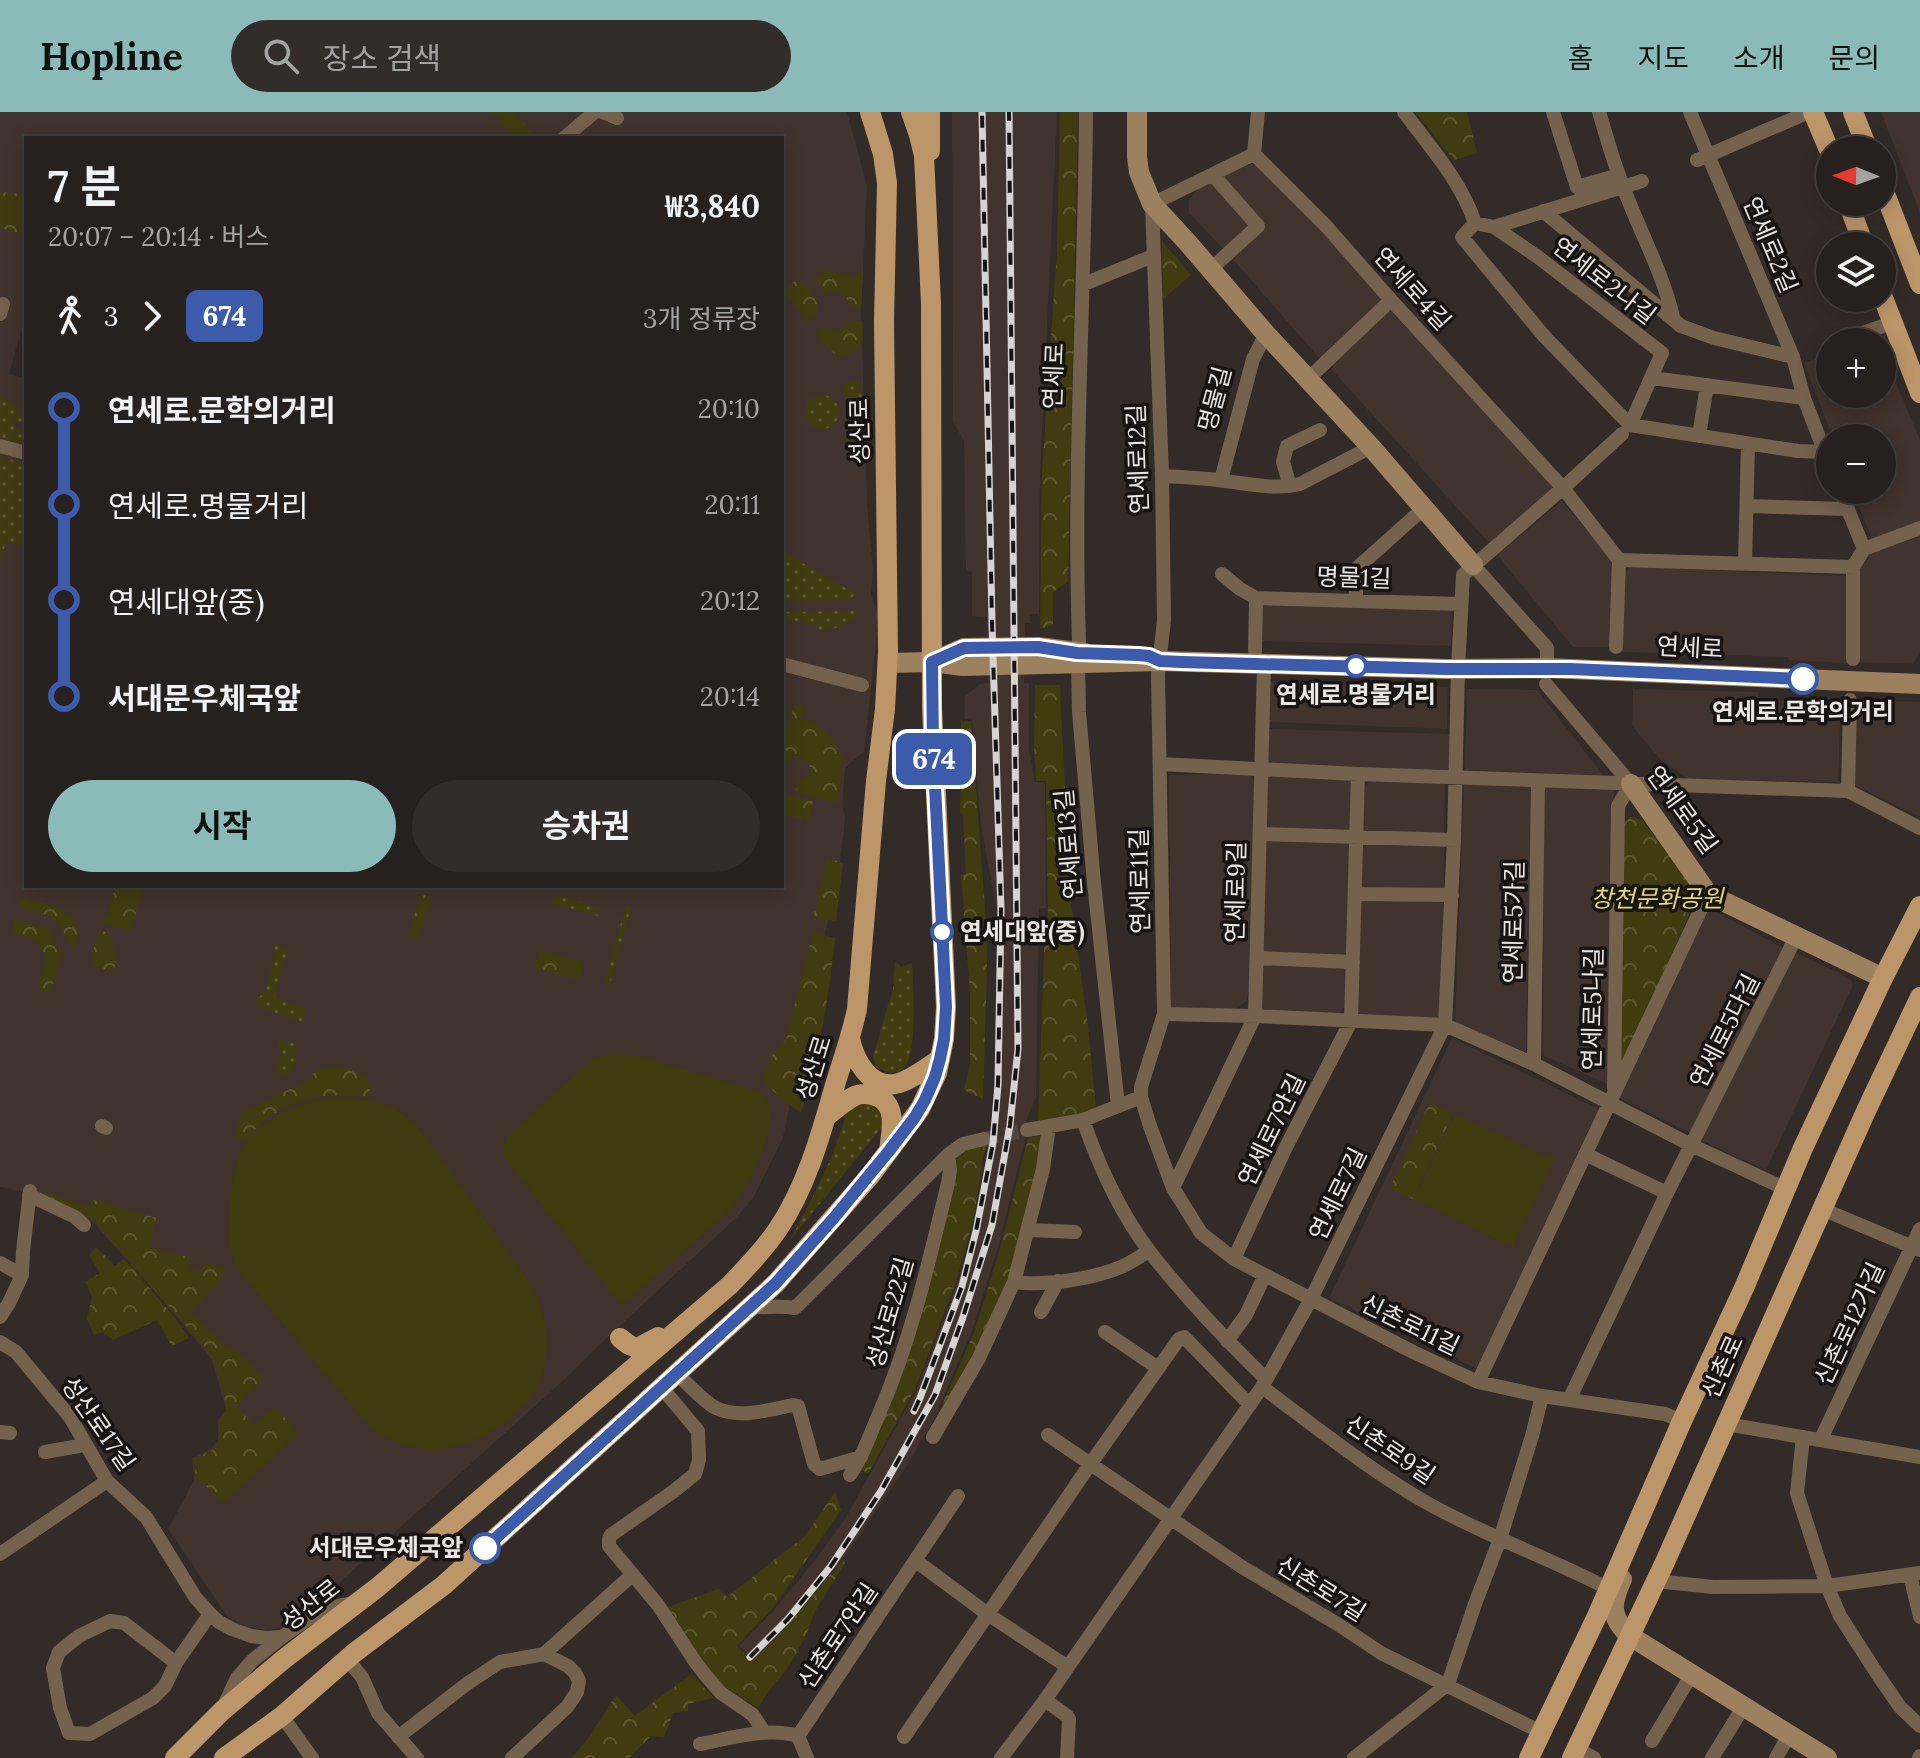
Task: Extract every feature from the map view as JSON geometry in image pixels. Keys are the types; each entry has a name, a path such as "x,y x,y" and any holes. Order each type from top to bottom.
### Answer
{"main road":[{"name":"성산로","path":"175,1758 222,1711 378,1587 730,1285 756,1258 779,1227 815,1152 857,1009 888,663 884,322 887,183 883,154 870,112"},
{"path":"224,1758 282,1716 347,1659 444,1585 751,1307 833,1219 889,1151 915,1117 935,1077 944,1039 946,1007 933,745 931,303 922,145 911,112"},
{"path":"926,211 930,112"},
{"path":"1811,112 1822,136"},
{"path":"1853,112 1862,136"},
{"path":"1894,216 1920,284"},
{"path":"1888,312 1920,393"},
{"name":"신촌로","path":"1529,1758 1631,1541 1786,1189 1883,978 1920,906"},
{"name":"신촌로","path":"1581,1755 1630,1636 1919,1000"},
{"path":"850,1038 856,1060 870,1075 883,1082 896,1084 906,1080 940,1059"},
{"path":"826,1117 856,1095 872,1094 882,1098 890,1108 892,1122 889,1151"},
{"path":"591,1403 613,1371 617,1357 616,1342 633,1348 642,1347 696,1314"}],"street":[{"path":"566,136 595,112"},
{"name":"연세로","path":"1079,641 1079,422 1086,112"},
{"path":"1137,112 1139,172 1152,204 1547,648 1547,659"},
{"path":"1152,204 1254,154 1258,112"},
{"path":"1404,112 1458,186 1475,223"},
{"path":"1553,112 1577,187 1642,181"},
{"path":"1599,112 1621,182 1650,251 1673,318"},
{"name":"연세로2길","path":"1690,112 1702,158 1793,357 1816,430"},
{"path":"1702,158 1811,112"},
{"name":"연세로4길","path":"1254,154 1326,226 1563,488 1619,560"},
{"path":"1211,269 1258,226 1213,175"},
{"path":"1475,223 1494,227 1621,182"},
{"name":"연세로12길","path":"1152,204 1162,476 1164,620 1160,661"},
{"path":"1543,211 1681,326 1714,338 1793,357"},
{"path":"1475,223 1462,237 1626,430 1699,436 1816,456"},
{"name":"연세로2나길","path":"1494,227 1662,353 1626,430"},
{"path":"1084,284 1153,256"},
{"path":"1308,379 1391,300"},
{"path":"1877,328 1892,323"},
{"name":"명물길","path":"1221,480 1253,359 1266,334"},
{"path":"1652,378 1804,398"},
{"path":"1699,436 1707,385"},
{"path":"1290,486 1283,462 1287,446 1320,430"},
{"path":"1458,669 1463,575 1626,430"},
{"path":"1745,563 1748,444"},
{"path":"0,446 24,452"},
{"path":"1162,476 1270,487 1290,486 1300,484 1371,447"},
{"path":"1845,504 1864,549"},
{"path":"1747,506 1847,509"},
{"path":"1356,600 1356,569 1424,508"},
{"path":"1853,659 1853,567 1864,549 1920,528"},
{"path":"1616,647 1619,560 1853,567"},
{"path":"1222,574 1256,598 1255,634 1259,658"},
{"name":"명물1길","path":"1256,598 1461,604"},
{"name":"연세로","path":"932,662 964,648 1008,647 1149,656 1160,661"},
{"name":"연세로","path":"888,663 1079,668 1160,661 1259,658 1458,669 1585,669 1920,684"},
{"name":"연세로9길","path":"1173,1188 1255,1016 1261,770 1259,658"},
{"name":"연세로11길","path":"1141,1097 1141,1087 1164,1014 1160,661"},
{"path":"784,665 862,685"},
{"name":"연세로13길","path":"1079,668 1079,712 1092,868 1118,1106"},
{"name":"연세로7길","path":"1264,1383 1311,1299 1445,1025 1457,777 1458,669"},
{"name":"연세로5길","path":"1546,684 1631,784 1708,894 1883,978"},
{"path":"1848,791 1850,700"},
{"path":"1160,764 1848,791 1920,828"},
{"name":"연세로7안길","path":"1234,1259 1285,1149 1351,1021 1358,774"},
{"name":"연세로5가길","path":"1534,1064 1538,781"},
{"name":"연세로5나길","path":"1612,1098 1618,806 1631,784"},
{"path":"1260,834 1454,840"},
{"path":"1355,894 1452,895"},
{"name":"연세로5나길","path":"1478,1382 1708,894"},
{"name":"연세로5다길","path":"1569,1400 1667,1193 1796,937"},
{"path":"1257,958 1353,962"},
{"path":"1164,1014 1445,1025"},
{"name":"연세로5나길","path":"1445,1025 1612,1098"},
{"path":"1027,1130 1083,1120 1141,1097"},
{"name":"신촌로11길","path":"1141,1097 1173,1188 1201,1233 1234,1259 1413,1352 1478,1382 1542,1396 1665,1414 1682,1421"},
{"path":"1612,1098 1691,1145 1786,1189"},
{"name":"신촌로9길","path":"1083,1120 1120,1205 1149,1251 1264,1383 1389,1480 1454,1517 1609,1589"},
{"path":"933,1437 979,1358 1014,1282 1043,1169 1049,1126"},
{"name":"성산로22길","path":"751,1307 795,1308 948,1155 963,1144 984,1139"},
{"path":"1585,1154 1667,1193"},
{"name":"성산로22길","path":"850,1475 861,1457 892,1383 917,1305 948,1183 948,1155"},
{"path":"0,1317 22,1275 30,1193 84,1225"},
{"path":"1822,1209 1916,1248"},
{"name":"신촌로12가길","path":"1821,1439 1916,1248 1920,1229"},
{"path":"1029,1230 1075,1232"},
{"path":"1014,1282 1058,1281 1114,1270 1149,1251"},
{"path":"0,1263 22,1275"},
{"path":"1227,1341 1246,1315 1265,1275"},
{"path":"1041,1312 1058,1281"},
{"path":"1105,1332 1158,1368"},
{"path":"904,1737 1179,1339 1184,1337 1250,1405"},
{"name":"성산로17길","path":"0,1342 16,1352 43,1383 77,1428 107,1481 146,1517 195,1597 210,1614 232,1629 251,1636 282,1637"},
{"path":"670,1381 721,1410 750,1412 798,1406 814,1464 820,1469 861,1457"},
{"path":"670,1381 698,1431 699,1460 695,1474 609,1539 609,1546 658,1605 696,1663 721,1693 753,1715 764,1732"},
{"path":"1001,1758 1172,1519 1264,1383"},
{"path":"1354,1758 1448,1684 1500,1539 1542,1396"},
{"path":"1726,1424 1920,1457"},
{"name":"신촌로7길","path":"1048,1435 1242,1567 1381,1653 1541,1732"},
{"path":"1803,1437 1797,1493 1827,1586 1840,1616 1884,1684 1900,1707 1920,1726"},
{"path":"45,1452 85,1445"},
{"path":"0,1554 107,1481"},
{"name":"신촌로7안길","path":"798,1736 958,1496"},
{"path":"1631,1541 1632,1555 1615,1594 1617,1622 1630,1636 1827,1758"},
{"path":"916,1561 989,1615 1068,1667"},
{"path":"1656,1581 1713,1587 1827,1586 1915,1574 1920,1617"},
{"path":"398,1737 500,1662 544,1654 632,1575"},
{"path":"222,1711 237,1678 253,1660 322,1609 358,1602"},
{"path":"176,1663 124,1623 110,1621 79,1636 59,1652 53,1668 60,1708 69,1733 90,1734 153,1698 165,1686 176,1663 210,1614"},
{"path":"512,1758 567,1707 577,1692 579,1681 575,1673 544,1654"},
{"path":"347,1659 362,1677 378,1713 417,1758"},
{"path":"1652,1741 1692,1674"},
{"path":"1045,1700 1069,1719 1067,1758"},
{"path":"1712,1758 1744,1706"},
{"path":"282,1716 312,1758"},
{"path":"700,1744 764,1732 788,1733 798,1736 807,1758"},
{"path":"1776,1758 1789,1735"}],"shaded area":[{"path":"0,112 847,112 867,187 861,310 867,505 873,569 871,594 877,613 876,644 864,751 845,768 842,806 845,816 840,862 783,1138 753,1198 736,1218 566,1378 311,1610 283,1626 264,1630 245,1626 228,1617 168,1529 194,1480 192,1458 211,1449 218,1439 218,1421 226,1410 212,1360 93,1222 28,1189 25,1192 0,1187"},
{"path":"952,112 1057,112 1040,474 1039,614 1030,614 1030,623 1025,623 1024,683 1029,684 1029,748 1035,782 1045,782 1046,908 1039,909 1036,1097 1027,1118 1024,1143 998,1247 972,1331 934,1419 908,1464 850,1550 776,1636 752,1659 739,1646 774,1610 845,1519 916,1391 959,1279 976,1218 993,1109 997,911 981,827 972,720 965,719 965,696 980,684 988,683 987,617 972,616 972,572 966,571 964,441 953,422"},
{"path":"1881,112 1920,112 1920,214 1896,151 1896,136 1890,136"},
{"path":"1256,162 1383,298 1321,360 1189,213 1189,199 1199,187"},
{"path":"1389,309 1558,489 1490,544 1332,370 1334,359"},
{"path":"1816,358 1816,394 1804,363"},
{"path":"1896,383 1920,440 1920,521 1872,540 1858,504 1896,504 1896,424 1828,424 1821,408 1896,408"},
{"path":"1562,501 1613,562 1609,647 1573,647 1497,555"},
{"path":"1920,536 1920,652 1913,664 1858,662 1860,568 1870,554"},
{"path":"1630,567 1848,576 1846,663 1789,660 1788,657 1622,652 1625,573"},
{"path":"1261,605 1452,610 1451,646 1259,641"},
{"path":"1270,681 1448,687 1447,729 1269,722"},
{"path":"1467,689 1537,690 1603,775 1465,770"},
{"path":"1633,689 1758,692 1758,700 1841,703 1838,782 1688,779 1661,760 1632,726"},
{"path":"1855,700 1920,702 1920,817 1854,785"},
{"path":"1269,729 1451,734 1451,771 1268,765"},
{"path":"1250,774 1256,785 1247,1000 1237,1009 1171,1007 1169,775"},
{"path":"1267,776 1353,778 1346,1004 1339,1014 1260,1011"},
{"path":"1369,782 1445,782 1442,1006 1439,1019 1359,1014 1355,1008 1365,786"},
{"path":"1464,782 1532,785 1526,1052 1455,1023"},
{"path":"1544,783 1614,790 1607,1084 1543,1055"},
{"path":"1707,907 1783,948 1690,1133 1618,1097"},
{"path":"1796,953 1837,972 1851,980 1853,985 1766,1170 1700,1140"},
{"path":"1452,1038 1599,1109 1477,1369 1329,1298"}],"green space":[{"path":"493,112 514,112 534,136 512,136"},
{"path":"1060,112 1078,112 1068,582 1053,592 1053,625 1040,629 1042,472 1057,250"},
{"path":"1415,112 1467,112 1477,153 1454,160"},
{"path":"0,192 24,194 24,234 0,228"},
{"path":"1162,241 1191,275 1163,299"},
{"path":"825,270 854,276 863,270 861,310 852,310 845,295 835,292 825,294 816,279"},
{"path":"802,280 819,306 817,314 807,322 784,291 794,282"},
{"path":"851,320 862,321 863,341 849,353 838,355 816,334 824,326 836,331 843,329"},
{"path":"856,381 862,384 862,441 857,445 846,440 853,421 852,399 843,392 842,387"},
{"path":"822,395 834,400 839,412 834,424 822,429 810,424 805,412 810,400"},
{"path":"0,397 19,410 22,423 15,422 14,428 24,430 24,444 0,437"},
{"path":"0,456 24,463 24,546 6,541 0,563"},
{"path":"784,552 857,593 850,600 784,601"},
{"path":"856,611 857,615 840,627 819,630 818,627 784,618 784,612"},
{"path":"1035,685 1060,685 1070,897 1096,1110 1038,1121 1045,927 1048,915 1046,781 1036,781"},
{"path":"794,704 804,707 801,718 814,722 831,737 843,757 838,804 796,792 798,782 808,776 810,767 800,758 784,761 784,742"},
{"path":"971,721 986,922 983,1099 964,1090 970,1065 970,992 961,875 966,874 963,814 960,813 961,722"},
{"path":"784,794 813,801 808,821 784,815"},
{"name":"창천문화공원","path":"1630,817 1641,819 1699,892 1620,1073 1623,825"},
{"path":"827,858 843,863 836,921 813,917"},
{"path":"115,888 143,888 131,930 104,925"},
{"path":"421,894 431,897 419,938 408,935"},
{"path":"554,894 598,907 598,916 551,903"},
{"path":"24,898 53,905 70,917 78,931 75,947 51,917 20,907 19,900"},
{"path":"626,905 631,907 610,984 604,983"},
{"path":"15,919 48,928 61,953 51,992 37,989 46,956 35,940 11,932"},
{"path":"100,930 109,933 117,958 113,972 92,965 91,957"},
{"path":"813,932 835,938 822,1027 801,1113 762,1080 773,1053 786,1040"},
{"path":"274,945 288,949 274,997 306,1009 302,1022 255,1006 265,991 275,955"},
{"path":"539,950 584,962 580,980 534,968"},
{"path":"895,961 901,967 912,963 914,1003 910,1053 907,1064 895,1073 876,1067 873,1056 893,989"},
{"path":"277,1038 295,1044 296,1063 284,1077 275,1070 281,1055"},
{"path":"613,1053 639,1056 761,1092 768,1103 770,1117 756,1168 733,1208 622,1306 503,1156 509,1134 593,1059"},
{"path":"320,1068 348,1068 367,1079 369,1098 342,1095 314,1098 275,1113 246,1140 234,1136 243,1111 303,1083"},
{"path":"348,1097 382,1103 414,1123 530,1283 539,1302 547,1344 540,1382 515,1414 474,1441 438,1449 420,1448 385,1437 368,1425 247,1280 232,1257 228,1230 234,1171 250,1137 261,1126 288,1110 319,1100"},
{"path":"873,1099 886,1122 791,1239 830,1160 847,1110"},
{"path":"1430,1102 1453,1113 1413,1199 1390,1188"},
{"path":"1455,1114 1554,1160 1513,1247 1414,1199"},
{"path":"1045,1135 1012,1271 993,1322 945,1408 942,1405 974,1332 1000,1249 1028,1138"},
{"path":"986,1141 974,1217 957,1279 915,1389 868,1474 862,1470 909,1349 952,1156"},
{"path":"45,1192 91,1207 94,1200 156,1218 150,1247 191,1258 189,1268 202,1272 205,1262 226,1267 222,1278 187,1316 192,1313 224,1345 241,1353 265,1378 236,1406 254,1425 275,1407 299,1433 223,1504 196,1476 194,1459 212,1450 219,1439 219,1422 227,1409 214,1358 95,1221 43,1195"},
{"path":"96,1247 115,1266 124,1258 189,1338 172,1346 157,1320 113,1340 103,1332 94,1335 87,1319 92,1297 85,1282 100,1273 89,1255"},
{"path":"835,1492 841,1510 773,1608 737,1646 752,1661 778,1636 843,1560 845,1563 814,1613 790,1665 758,1708 713,1676 668,1607 718,1589 727,1597 805,1536"},
{"path":"691,1674 714,1698 688,1704 688,1711 673,1713 664,1737 651,1736 629,1758 572,1758 616,1695 635,1716"}],"tunnel":[{"path":"984,1139 1027,1130"}],"railway":[{"path":"914,1411 962,1286 993,1143 998,1085 1001,910 982,112"},
{"path":"750,1657 788,1619 831,1566 881,1491 935,1395 992,1225 1010,1125 1018,1049 1009,112"}],"bus line":[{"name":"674","path":"485,1548 776,1283 870,1176 925,1100 940,1059 946,1019 932,662 964,648 1038,647 1077,653 1149,656 1160,661 1182,662 1570,669 1803,679"}],"place":[{"name":"연세로.명물거리","path":"1356,666"},
{"name":"연세로.문학의거리","path":"1803,679"},
{"name":"연세대앞(중)","path":"942,932"},
{"name":"서대문우체국앞","path":"485,1548"}]}
